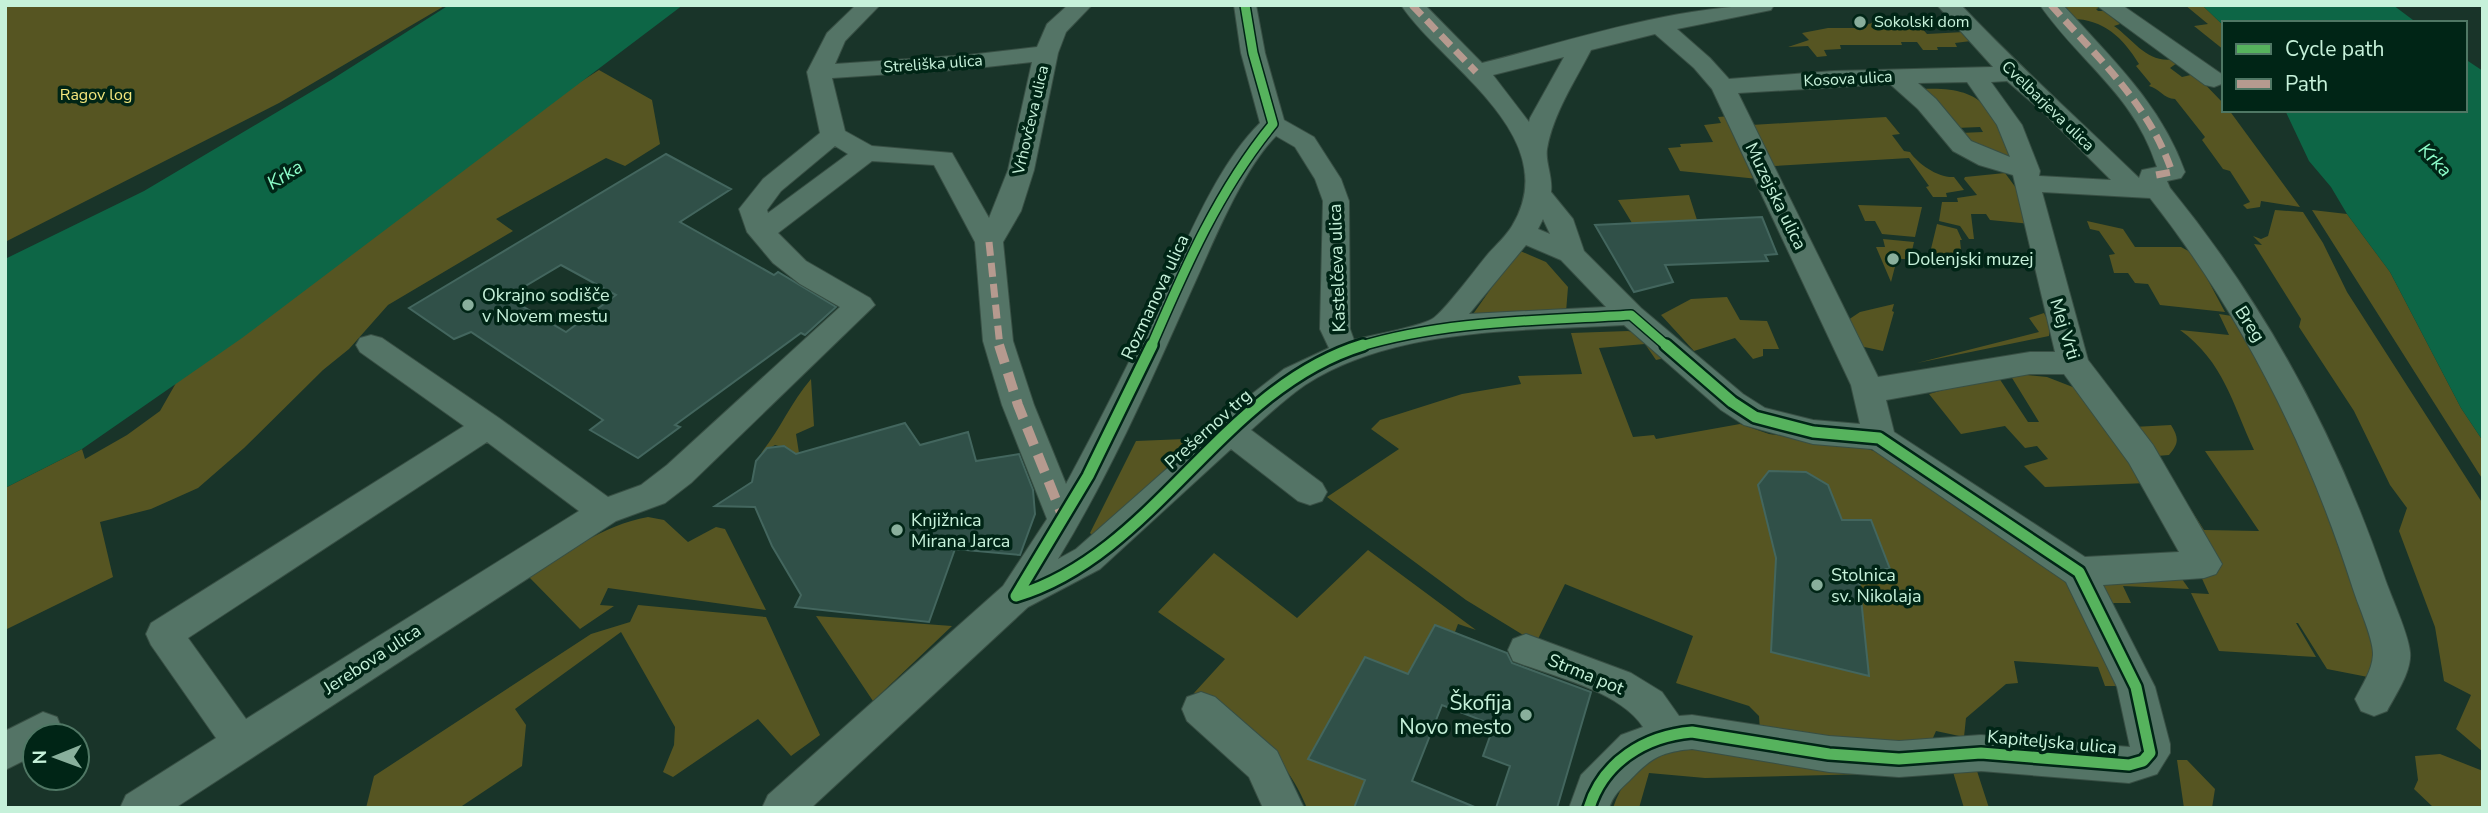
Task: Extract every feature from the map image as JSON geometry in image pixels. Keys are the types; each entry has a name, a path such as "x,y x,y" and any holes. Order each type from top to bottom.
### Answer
{"street":[{"path":"869,5 835,38 819,72 833,135 866,153 943,158 989,242 998,341 1018,405 1064,520"},
{"name":"Vrhovčeva ulica","path":"989,242 1007,211 1021,170 1046,53 1055,29 1081,5"},
{"path":"1245,5 1253,53 1273,124"},
{"path":"1412,5 1508,109 1533,152 1538,172 1532,216 1522,232 1443,326"},
{"path":"1476,72 1660,26 1763,5"},
{"name":"Cvelbarjeva ulica","path":"1948,5 2014,74 2148,185"},
{"path":"1895,76 1927,104 1962,146 2027,177 2148,185 2172,172 2158,131 2143,109 2051,5"},
{"path":"2108,5 2214,80"},
{"name":"Muzejska ulica","path":"1660,26 1702,63 1723,87 1867,385 1879,438"},
{"path":"1533,152 1543,118 1583,45"},
{"name":"Streliška ulica","path":"819,72 968,62 1046,53"},
{"name":"Kosova ulica","path":"1723,87 1895,76 2014,74"},
{"name":"Mej Vrti","path":"1974,75 2016,135 2026,156 2027,177 2073,363 2141,454 2204,564 2079,572"},
{"name":"Kastelčeva ulica","path":"1273,124 1305,142 1328,179 1336,201 1335,329 1347,352"},
{"name":"Rozmanova ulica","path":"784,807 1016,596 1064,520 1128,400 1221,200 1258,140 1273,124"},
{"path":"833,135 772,185 753,209 761,232 866,153"},
{"name":"Breg","path":"2148,185 2200,243 2266,348 2315,442 2358,550 2392,653 2386,677 2374,699"},
{"path":"1536,192 1559,219 1571,254"},
{"name":"Jerebova ulica","path":"140,808 604,512 653,494 679,474 860,305 784,261 761,232"},
{"path":"1522,232 1571,254 1631,315 1732,402 1755,417 1812,432 1879,438"},
{"name":"Prešernov trg","path":"1016,596 1088,559 1230,431 1295,377 1347,352 1443,326 1631,315"},
{"path":"371,345 488,426 604,512"},
{"path":"1867,385 1883,389 2031,363 2073,363"},
{"path":"241,743 164,634 488,426"},
{"path":"1230,431 1310,492"},
{"name":"Kapiteljska ulica","path":"1589,808 1595,788 1613,767 1635,747 1669,734 1692,732 1829,754 1899,759 1981,753 2129,765 2143,761 2150,753 2136,687 2079,572 1879,438"},
{"name":"Strma pot","path":"1526,650 1618,684 1649,704 1669,734"},
{"path":"1201,709 1263,764 1284,808"},
{"path":"5,752 21,742"}],"green space":[{"name":"Ragov log","path":"5,5 446,5 279,103 5,242"},
{"path":"2056,5 2095,5 2099,8 2096,9 2098,11 2104,11 2120,24 2114,26 2149,55 2165,60 2175,59 2177,63 2170,68 2182,77 2195,74 2222,102 2222,112 2230,112 2300,207 2261,201 2260,207 2247,209 2243,205 2250,202 2230,171 2223,169 2202,140 2205,137 2175,99 2149,86 2151,84 2136,66 2139,64 2119,38 2094,22 2072,19"},
{"path":"2185,5 2202,5 2222,24 2222,48 2194,26 2208,24"},
{"path":"1911,16 1927,34 1964,32 1971,41 1955,43 1957,47 1937,47 1938,50 1923,50 1917,42 1901,42 1902,45 1840,45 1841,49 1824,50 1827,56 1817,57 1808,46 1788,47 1809,40 1802,33 1828,28 1854,28 1894,17"},
{"path":"599,70 652,100 660,144 625,166 606,158 496,219 513,231 388,305 349,349 323,370 244,448 198,488 151,509 100,522 113,577 5,630 5,488 82,449 85,459 127,435 160,411 180,376 560,95"},
{"path":"1921,89 1959,91 1982,103 1991,113 2013,159 1983,152 1960,133 1983,132 1980,127 1956,128"},
{"path":"1730,116 1758,179 1680,171 1668,148 1681,147 1680,144 1713,142 1704,125 1721,123 1718,117"},
{"path":"1886,117 1900,134 1892,135 1904,151 1910,152 1935,173 1954,177 1964,190 1946,193 1947,197 1933,197 1926,187 1929,186 1909,158 1774,166 1751,125"},
{"path":"2005,173 2019,192 2031,224 1990,220 1986,214 1971,214 1974,239 1969,239 1960,226 1939,221 1942,202 1958,202 1957,198 1977,195 1965,177"},
{"path":"1689,195 1697,220 1632,223 1618,200"},
{"path":"1858,205 1922,207 1915,237 1882,234 1875,221 1865,221"},
{"path":"2275,210 2303,212 2323,243 2347,292 2483,504 2483,752 2456,729 2471,695 2444,681 2435,627 2399,531 2407,508 2390,485 2354,411 2299,327 2301,319 2254,244 2262,245 2253,236 2261,239 2268,236"},
{"path":"2312,210 2347,214 2390,272 2461,408 2483,441 2483,480"},
{"path":"2087,221 2123,229 2135,247 2181,247 2194,254 2225,312 2160,305 2148,284 2135,283 2128,273 2114,273 2109,255 2115,254 2099,231 2090,229"},
{"path":"1937,224 1957,229 1962,240 1962,260 1930,253"},
{"path":"1883,239 1914,242 1910,259 1897,259 1891,282 1876,247 1885,247"},
{"path":"1518,250 1546,262 1568,287 1566,312 1471,317"},
{"path":"1727,297 1740,320 1767,321 1779,349 1763,349 1763,356 1753,359 1735,338 1694,351 1661,315 1691,299"},
{"path":"1894,304 1883,351 1855,345 1848,320 1860,312"},
{"path":"2044,313 2050,325 2049,336 1917,363 2039,332 2029,318"},
{"path":"2219,314 2232,316 2301,439 2378,653 2373,678 2327,669 2298,623 2316,657 2219,651 2191,593 2209,594 2133,427 2171,425 2177,437 2175,447 2169,455 2157,456 2204,530 2259,531 2205,451 2254,450 2217,370 2195,342 2180,330 2229,335"},
{"path":"1571,333 1637,333 1665,358 1656,360 1645,344 1599,348 1633,437 1654,435 1656,439 1740,424 1769,434 1864,448 1902,459 2065,573 2123,686 2105,686 2098,667 2014,661 2018,683 2006,684 1966,718 1964,737 1936,731 1932,740 1933,747 1760,731 1759,716 1749,706 1676,683 1693,636 1565,584 1536,643 1466,600 1327,497 1399,449 1371,429 1380,420 1462,394 1521,384 1518,376 1582,374"},
{"path":"2009,373 2047,377 2083,391 2148,483 2045,487 2024,466 2048,459 2037,446 2025,448 2005,426 1961,434 1929,394 1997,375 2028,422 2039,422"},
{"path":"811,379 814,426 796,434 799,453 791,455 789,449 775,445 761,453 797,397"},
{"path":"1209,438 1094,537 1090,533 1136,441"},
{"path":"648,517 664,520 688,542 716,527 725,529 766,610 608,588 600,605 614,606 580,629 529,577 600,533"},
{"path":"1368,550 1476,630 1458,624 1455,632 1434,626 1408,674 1365,657 1309,759 1365,780 1356,803 1365,806 1307,808 1297,787 1274,754 1246,729 1194,693 1225,659 1158,612 1214,553 1297,618"},
{"path":"2177,572 2189,589 2123,586 2131,603 2107,603 2095,578"},
{"path":"638,605 766,617 820,735 791,756 758,719 673,777 663,772 674,745 675,727 621,632 515,709 526,725 522,766 459,808 366,808 374,776 591,634 630,622"},
{"path":"816,616 952,626 873,701"},
{"path":"1712,747 1871,774 1705,778 1649,773 1639,808 1613,808 1620,791 1639,767 1678,750"},
{"path":"2440,754 2483,771 2483,808 2434,808 2414,789 2418,780 2415,756"},
{"path":"2177,760 2187,760 2215,789 2212,808 2184,808"},
{"path":"1977,771 1989,808 1964,808 1953,772"}],"water":[{"name":"Krka","path":"449,5 683,5 242,338 82,449 5,488 5,259 144,191 331,80"},
{"path":"2202,5 2393,5 2414,21 2222,21 2222,24"},
{"name":"Krka","path":"2467,60 2483,71 2483,441 2461,408 2390,272 2347,214 2331,187 2309,161 2286,112 2467,112"}],"building":[{"name":"Okrajno sodišče v Novem mestu","path":"666,154 731,189 680,222 774,275 778,272 836,307 805,335 801,333 675,425 680,427 638,458 590,430 603,420 471,332 454,339 409,308","holes":["561,265 616,295 566,332 507,297"]},
{"path":"1762,217 1777,254 1765,255 1768,261 1665,265 1673,282 1634,292 1595,225"},
{"name":"Knjižnica Mirana Jarca","path":"905,423 920,445 968,432 976,461 1019,454 1033,490 1035,514 1020,555 955,549 929,622 795,607 801,595 772,546 755,507 715,506 752,482 756,461 767,448 784,446 796,454"},
{"name":"Stolnica sv. Nikolaja","path":"1769,471 1806,472 1828,485 1842,520 1871,520 1890,569 1858,569 1869,676 1771,652 1776,558 1758,485"},
{"name":"Škofija Novo mesto","path":"1435,625 1507,653 1512,663 1591,692 1557,808 1496,808 1510,766 1483,756 1494,725 1442,705 1412,781 1477,808 1354,808 1365,780 1308,759 1365,657 1408,674"}],"marked path":[{"path":"1412,5 1476,72"},
{"path":"2051,5 2122,82 2152,125 2164,147 2172,172 2151,176"},
{"path":"989,242 998,341 1018,405 1064,520"}],"cycle path":[{"path":"1016,596 1088,476 1127,401 1209,219 1250,152 1273,124 1253,53 1245,5"},
{"path":"1016,596 1050,582 1087,560 1116,538 1252,409 1313,366 1349,350 1387,338 1427,330 1510,321 1631,315 1732,402 1755,417 1813,432 1879,438 2079,572 2136,687 2150,744 2150,753 2143,761 2129,765 1981,753 1899,759 1829,754 1692,732 1669,734 1635,747 1595,788 1589,808"}],"place":[{"name":"Sokolski dom","path":"1860,22"},
{"name":"Dolenjski muzej","path":"1893,259"},
{"name":"Okrajno sodišče v Novem mestu","path":"468,305"},
{"name":"Knjižnica Mirana Jarca","path":"897,530"},
{"name":"Stolnica sv. Nikolaja","path":"1817,585"},
{"name":"Škofija Novo mesto","path":"1526,715"}]}
